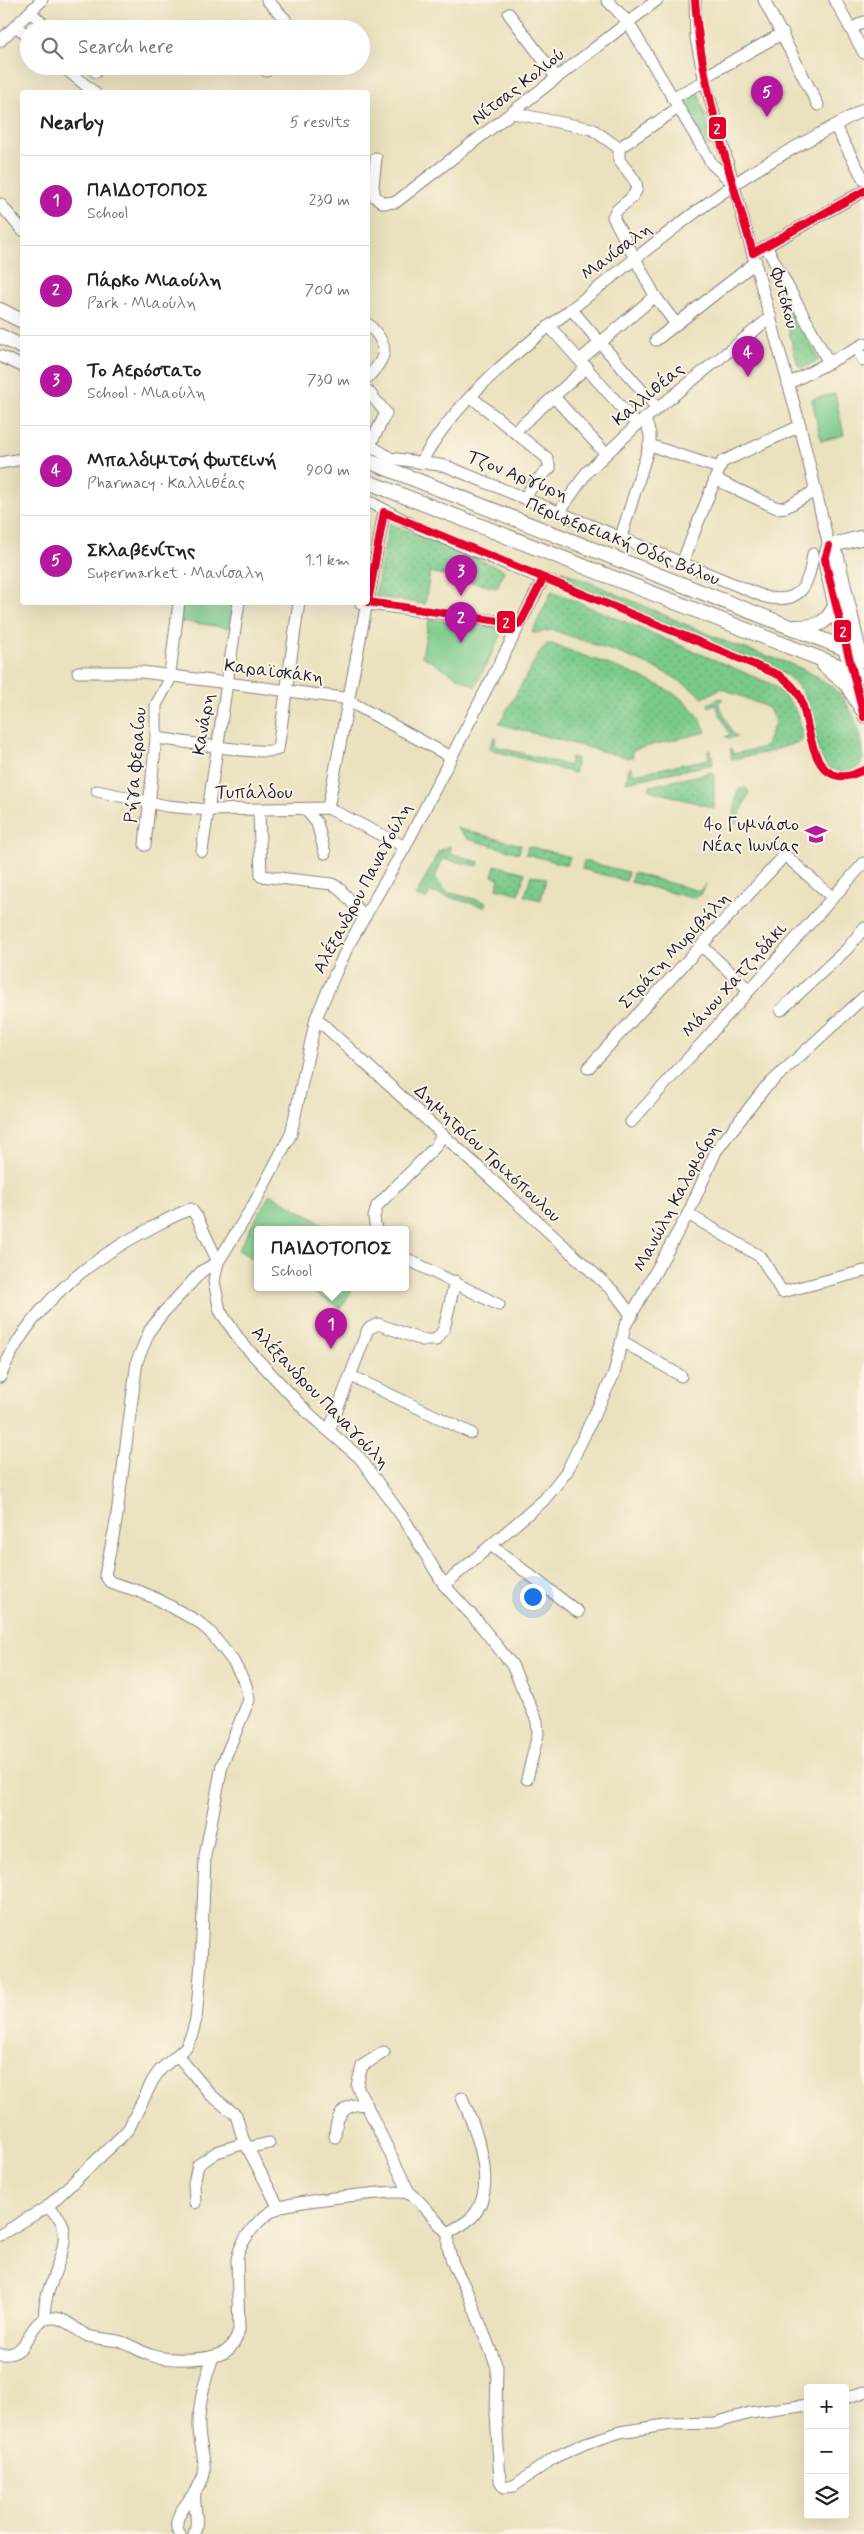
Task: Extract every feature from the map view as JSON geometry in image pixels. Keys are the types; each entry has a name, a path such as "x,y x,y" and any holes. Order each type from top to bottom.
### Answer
{"main road":[{"path":"0,310 20,320"},
{"path":"0,336 20,346"},
{"name":"Περιφερειακή Οδός Βόλου","path":"370,462 862,656"},
{"path":"370,483 814,657 860,673"},
{"path":"829,546 864,537"},
{"name":"Φυτόκου","path":"829,546 837,557 862,656 860,673"},
{"name":"Φυτόκου","path":"829,546 825,559 835,606 846,650 860,673"},
{"path":"844,589 858,624 864,632"},
{"path":"787,626 820,625 829,617 835,606"},
{"path":"814,657 847,685 863,713"}],"street":[{"path":"22,20 42,0"},
{"path":"267,0 282,14 284,20"},
{"path":"607,0 628,22 712,164 734,185"},
{"name":"Νίτσας Κολιού","path":"376,158 375,197 381,203 388,204 401,200 657,0"},
{"name":"Φυτόκου","path":"694,0 696,38 704,79 755,257 800,426 829,546"},
{"path":"764,0 783,33 818,105"},
{"path":"835,0 864,53"},
{"path":"30,12 39,20"},
{"path":"509,14 557,78"},
{"path":"0,41 20,22"},
{"path":"851,29 864,22"},
{"path":"16,26 20,29"},
{"path":"676,324 655,296 613,217 614,212 635,196 637,191 637,185 618,160 620,148 704,79 783,33"},
{"path":"73,75 92,90"},
{"name":"Μανίσαλη","path":"422,461 454,414 471,397 549,326 593,290 734,185 864,110"},
{"path":"513,113 592,129 614,142 620,148"},
{"path":"835,126 864,180"},
{"path":"656,340 766,246 864,191"},
{"path":"0,204 20,228"},
{"path":"766,246 829,363"},
{"path":"514,432 554,397 584,364 601,341 655,296"},
{"path":"572,309 657,408"},
{"name":"Καλλιθέας","path":"560,511 587,472 606,454 657,408 770,316"},
{"path":"370,326 384,343 385,351 382,359 370,374"},
{"path":"549,326 641,422 650,435 621,537"},
{"path":"788,384 861,346 864,361"},
{"path":"0,356 20,365"},
{"path":"370,393 386,413 370,442"},
{"path":"471,397 547,458 550,468 536,481 524,497"},
{"path":"554,397 606,454"},
{"path":"682,563 717,474 725,460 800,426"},
{"path":"649,444 717,474 777,508 786,507 816,491"},
{"name":"Τζον Αργύρη","path":"370,445 390,458 422,461 446,466 560,511 746,590 784,600 803,589 808,580 813,554"},
{"path":"0,463 20,459"},
{"path":"370,503 384,512 370,583"},
{"name":"Αλέξανδρου Παναγούλη","path":"384,512 543,579 405,847 342,959 316,1018 291,1134 254,1204 218,1262 215,1275 215,1291 220,1311 241,1342 329,1431 360,1458 406,1522 444,1585 478,1622 512,1665 535,1711 538,1734 527,1779"},
{"path":"370,604 520,624"},
{"name":"Ρήγα Φεραίου","path":"145,845 156,738 156,703 164,693 170,675 179,605"},
{"name":"Κανάρη","path":"202,850 239,605"},
{"path":"156,738 271,752 278,749 299,605"},
{"path":"366,605 328,808 405,847"},
{"name":"Καραϊσκάκη","path":"78,672 132,671 287,690 349,700 451,758"},
{"name":"Φυτόκου","path":"860,673 863,713"},
{"name":"Τυπάλδου","path":"97,791 150,802 208,810 259,811 328,808"},
{"path":"306,810 317,823 325,853"},
{"path":"259,811 261,876 332,884 339,888 365,917"},
{"name":"Στράτη Μυριβήλη","path":"588,1068 785,855 832,898"},
{"name":"Μάνου Χατζηδάκι","path":"631,1122 864,863"},
{"path":"781,1010 847,949 864,928"},
{"path":"702,946 749,990"},
{"name":"Μανώλη Καλομοίρη","path":"444,1585 544,1500 567,1471 614,1374 624,1329 688,1214 716,1152 744,1112 786,1068 864,997"},
{"name":"Δημητρίου Τριχόπουλου","path":"316,1018 614,1292 632,1316"},
{"path":"375,1226 374,1216 377,1206 436,1146 442,1135"},
{"path":"0,1377 10,1357 43,1306 83,1270 126,1241 180,1213 191,1209 197,1216 218,1262 202,1271 163,1313 150,1330 140,1353 134,1376 116,1522 105,1568 106,1578 110,1582 160,1600 197,1621 210,1632 234,1661 246,1685 249,1700 222,1765 204,1868 201,1963 196,2019 186,2048 156,2075 129,2128 97,2162 47,2207 0,2235"},
{"path":"688,1214 762,1257 782,1292 864,1271"},
{"path":"409,1260 500,1305"},
{"path":"329,1431 366,1332 370,1326 378,1324 425,1341 438,1339 445,1325 454,1281"},
{"path":"622,1341 681,1376"},
{"path":"351,1376 471,1434"},
{"path":"492,1546 578,1612"},
{"path":"384,2052 362,2066 357,2086 410,2194 448,2233 448,2247 453,2264 472,2301 497,2367 496,2428 500,2481 504,2487 514,2486 533,2470 555,2457 612,2435 672,2424 715,2423 750,2413 804,2406"},
{"path":"178,2056 210,2095 236,2115 246,2146 279,2208"},
{"path":"448,2233 474,2216 484,2196 485,2183 478,2135 462,2098"},
{"path":"335,2137 336,2122 343,2110 357,2104 367,2105"},
{"path":"195,2203 194,2183 198,2165 217,2152 269,2143"},
{"path":"0,2354 11,2354 21,2350 34,2326 45,2319 59,2318 86,2334 118,2341 155,2356 213,2357 228,2349 235,2341 239,2330 237,2259 240,2247 252,2229 279,2208 360,2195 399,2192 410,2194"},
{"path":"45,2319 45,2304 48,2291 62,2252 63,2229 61,2219 47,2207"},
{"path":"180,2534 176,2525 178,2515 195,2493 204,2474 198,2429 206,2378 213,2357"},
{"path":"849,2397 864,2392"},
{"path":"194,2534 198,2525 194,2504 195,2493"}],"green space":[{"path":"696,93 699,94 713,145 708,146 682,103 683,100"},
{"path":"780,283 819,360 803,368 798,366 777,287"},
{"path":"835,394 844,435 821,441 812,399"},
{"path":"389,523 504,570 497,588 430,572 425,604 375,597"},
{"path":"550,566 729,643 783,661 822,680 839,694 854,718 860,735 863,753 860,766 845,772 827,767 817,744 805,696 786,675 548,575"},
{"path":"552,591 769,683 782,693 793,707 800,723 802,741 765,753 731,759 731,748 733,754 765,747 775,723 769,708 721,688 703,698 671,676 632,658 553,630 532,632"},
{"path":"182,605 234,605 230,628 179,621"},
{"path":"429,619 504,629 475,687 422,656"},
{"path":"547,644 552,644 659,685 693,709 706,732 632,750 633,757 628,758 499,724 541,650"},
{"path":"720,698 723,699 718,703 733,734 737,736 725,737 730,735 715,704 709,707 708,704"},
{"path":"494,737 496,737 495,746 569,766 571,757 577,759 574,773 489,749"},
{"path":"711,750 713,764 626,782 629,768 632,768 634,774 709,759 708,751"},
{"path":"714,772 714,808 650,790 650,786"},
{"path":"746,788 749,792 736,824 732,821 737,791"},
{"path":"456,828 521,845 519,853 468,839"},
{"path":"450,846 450,853 479,862 478,866 442,859 435,878 447,892 486,902 485,907 430,892 427,899 416,896 439,851"},
{"path":"528,846 570,857 567,865 526,854"},
{"path":"584,861 628,872 626,881 582,869"},
{"path":"495,865 525,873 519,894 497,888 499,878 492,876"},
{"path":"633,873 699,891 706,884 701,895 691,898 631,882"},
{"path":"531,875 546,878 541,900 525,896"},
{"path":"270,1194 327,1226 254,1226 254,1259 238,1250"},
{"path":"310,1291 351,1291 341,1308"}],"transit line":[{"name":"2","path":"695,0 703,65 717,128 753,253"},
{"name":"2","path":"753,253 864,191"},
{"name":"2","path":"370,591 384,512 779,675 791,684 800,697 813,747 825,769 834,775 846,776 864,770"},
{"name":"2","path":"829,546 825,559 826,565 864,717"},
{"name":"2","path":"370,602 520,624 543,579"}],"place":[{"name":"Σκλαβενίτης","path":"767,117"},
{"name":"Μπαλδιμτσή Φωτεινή","path":"748,377"},
{"name":"Το Αερόστατο","path":"461,596"},
{"name":"Πάρκο Μιαούλη","path":"461,643"},
{"name":"4ο Γυμνάσιο Νέας Ιωνίας","path":"816,834"},
{"name":"ΠΑΙΔΟΤΟΠΟΣ","path":"331,1349"}]}
